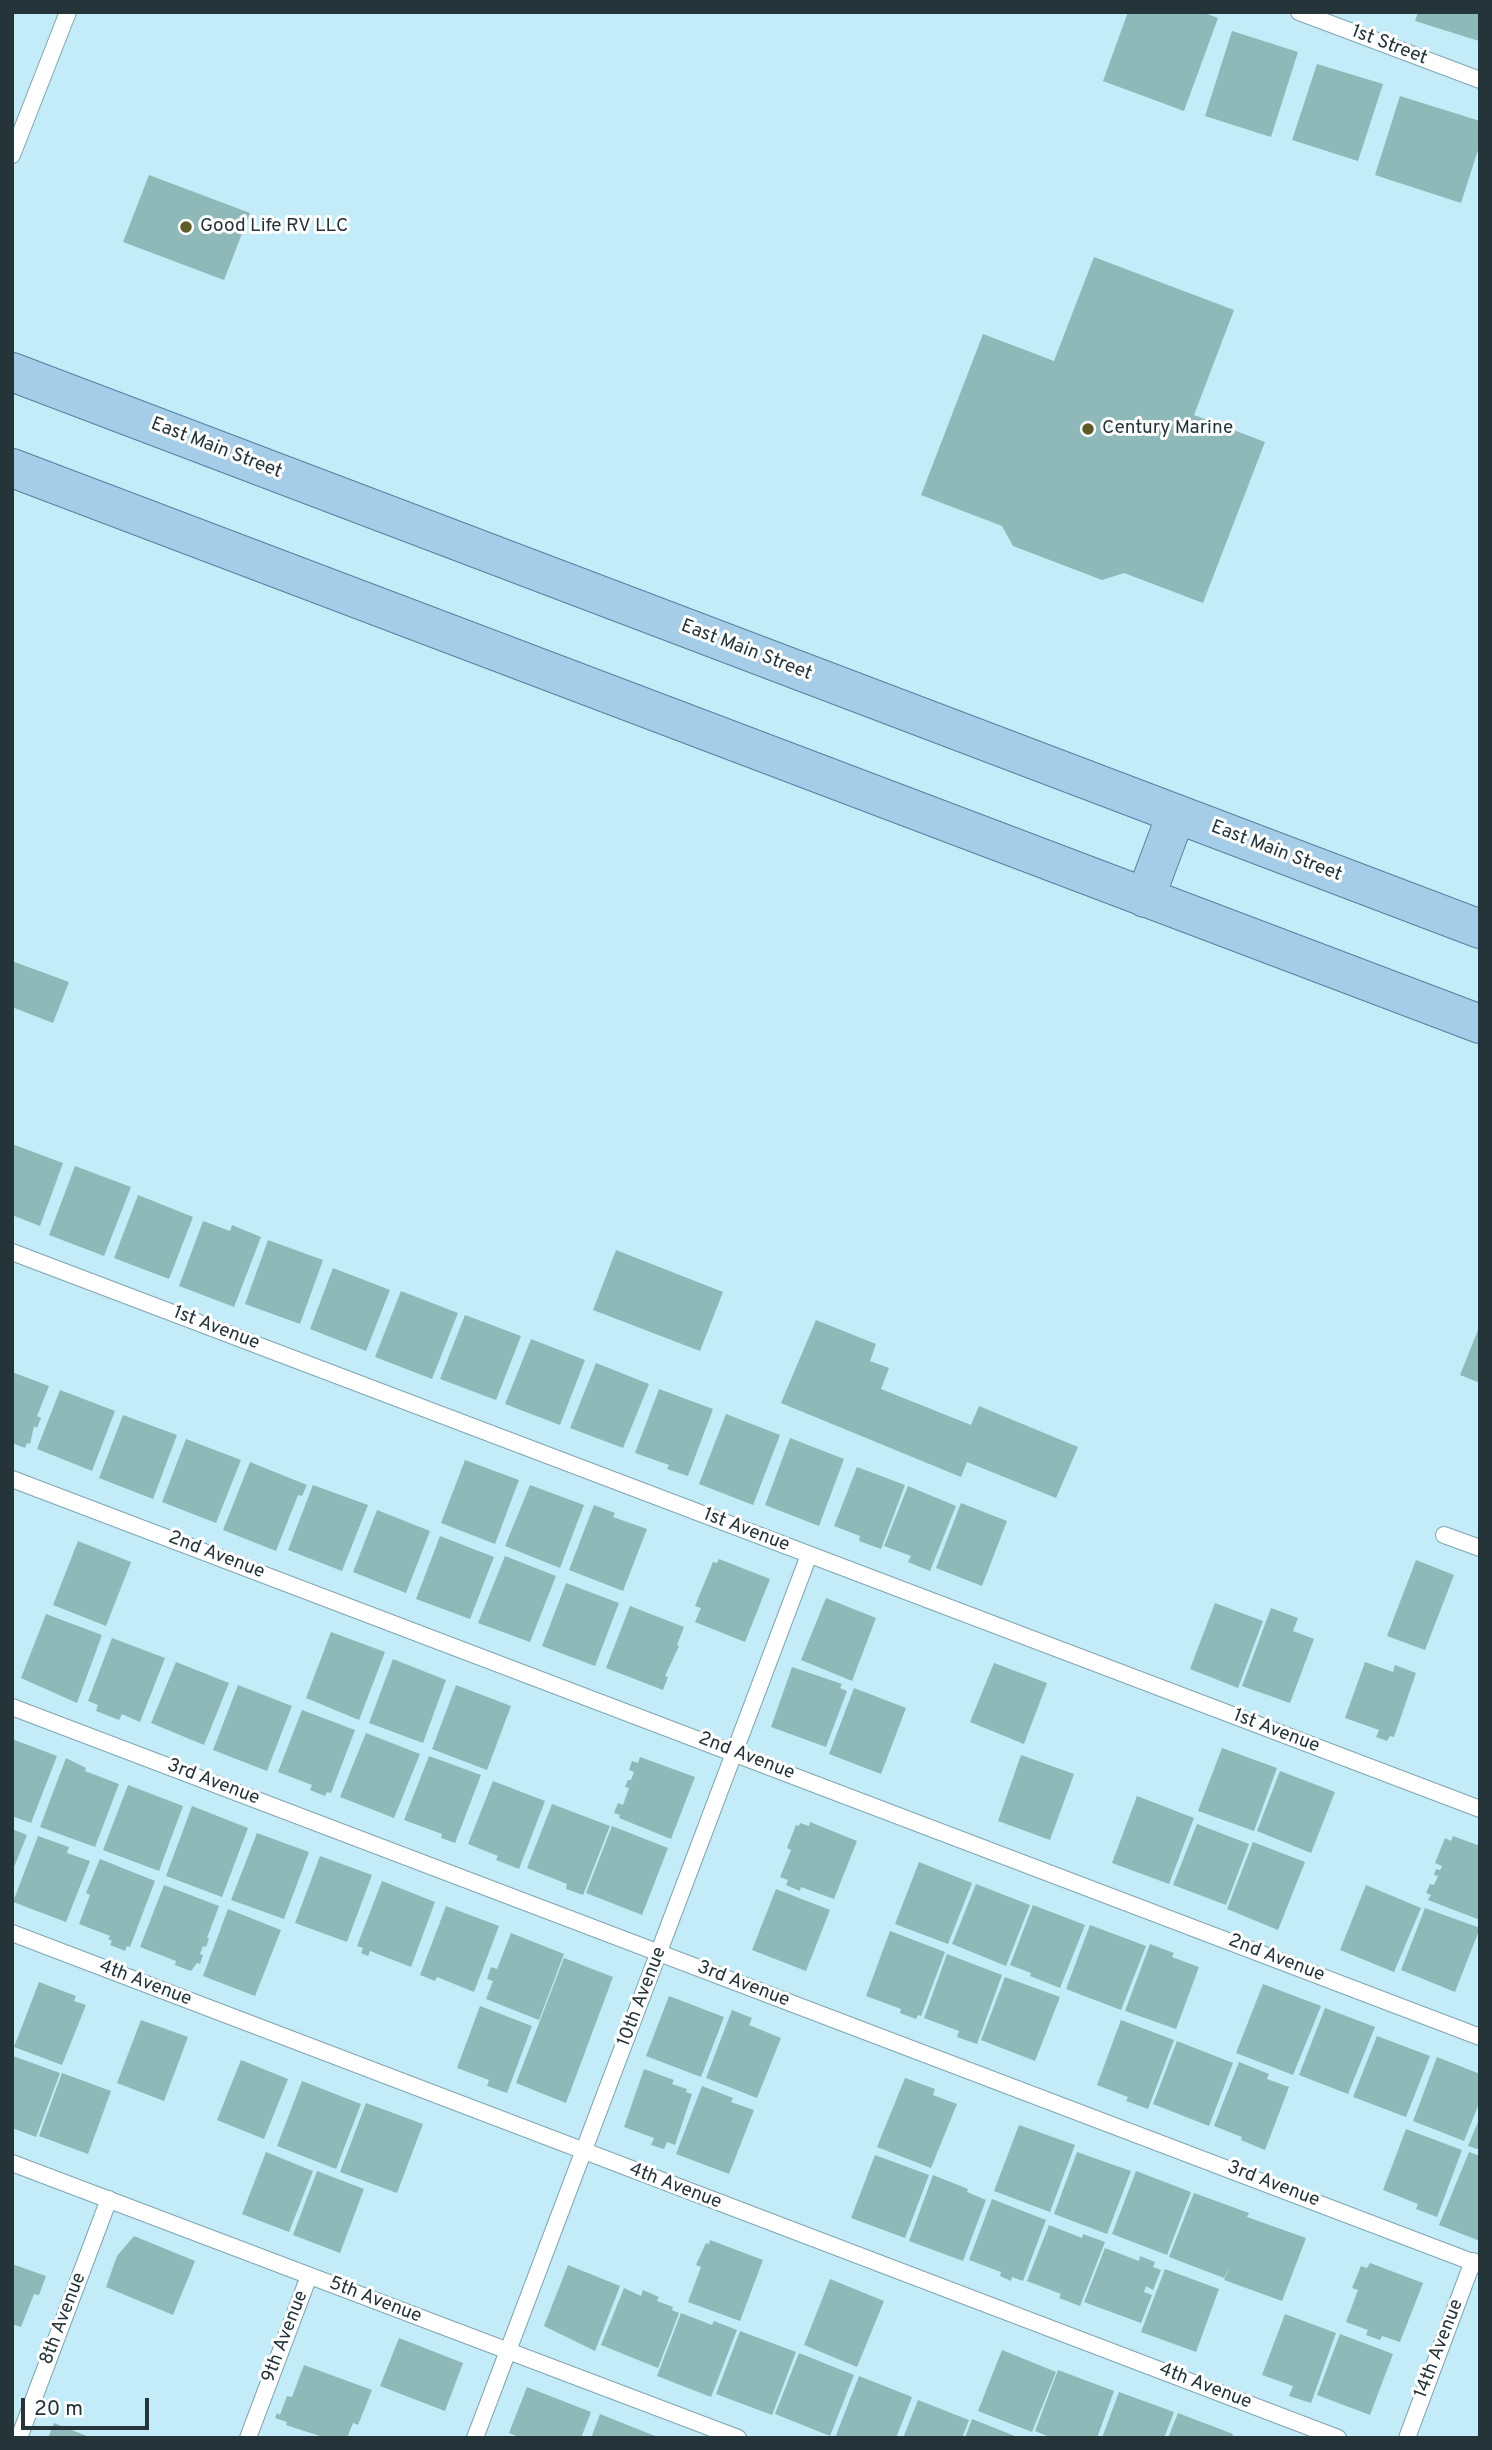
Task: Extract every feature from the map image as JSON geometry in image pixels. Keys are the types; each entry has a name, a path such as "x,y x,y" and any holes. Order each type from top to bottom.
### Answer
{"main road":[{"name":"East Main Street","path":"12,372 1480,929"},
{"path":"12,468 1480,1024"},
{"path":"1145,898 1177,815"}],"lane":[{"path":"12,155 68,12"},
{"name":"1st Street","path":"1299,12 1480,80"},
{"name":"1st Avenue","path":"12,1252 1480,1809"},
{"name":"2nd Avenue","path":"12,1479 1480,2037"},
{"path":"1444,1535 1480,1548"},
{"name":"10th Avenue","path":"475,2438 809,1555"},
{"name":"3rd Avenue","path":"12,1707 1477,2263"},
{"name":"4th Avenue","path":"12,1933 1338,2438"},
{"name":"5th Avenue","path":"12,2163 508,2351 701,2431 738,2438"},
{"name":"8th Avenue","path":"19,2438 109,2199"},
{"name":"14th Avenue","path":"1407,2438 1477,2263"},
{"name":"9th Avenue","path":"248,2438 309,2276"}],"building":[{"path":"1128,12 1202,12 1218,18 1184,111 1103,81"},
{"path":"1418,12 1480,12 1479,41 1415,21"},
{"path":"1232,31 1298,52 1271,137 1205,116"},
{"path":"1317,64 1383,84 1358,161 1292,140"},
{"path":"1400,96 1480,121 1480,144 1461,203 1375,175"},
{"name":"Good Life RV LLC","path":"149,175 250,213 224,280 123,242"},
{"name":"Century Marine","path":"1094,257 1234,310 1194,415 1265,442 1203,603 1124,573 1102,580 1013,546 1002,526 921,495 983,334 1054,361"},
{"path":"12,961 69,982 53,1023 12,1007"},
{"path":"12,1144 63,1163 40,1226 12,1215"},
{"path":"75,1166 131,1187 104,1256 49,1235"},
{"path":"138,1195 193,1217 169,1279 114,1258"},
{"path":"203,1221 230,1231 232,1225 261,1237 234,1307 179,1286"},
{"path":"268,1240 323,1260 300,1324 245,1304"},
{"path":"616,1250 723,1292 700,1351 593,1310"},
{"path":"333,1268 390,1290 366,1351 310,1329"},
{"path":"401,1291 458,1313 432,1379 375,1357"},
{"path":"465,1315 521,1336 496,1400 440,1379"},
{"path":"816,1320 876,1344 870,1361 889,1368 881,1389 971,1425 979,1406 1078,1447 1056,1498 967,1462 961,1477 781,1403"},
{"path":"1480,1325 1480,1383 1460,1375"},
{"path":"531,1339 585,1360 560,1425 505,1404"},
{"path":"596,1363 649,1384 623,1448 570,1428"},
{"path":"12,1372 49,1386 37,1416 41,1418 37,1428 34,1426 30,1444 27,1443 25,1448 12,1443"},
{"path":"659,1389 713,1409 688,1476 667,1469 669,1465 635,1453"},
{"path":"60,1390 115,1411 92,1471 37,1449"},
{"path":"726,1414 780,1435 753,1505 699,1484"},
{"path":"123,1415 177,1435 153,1499 99,1478"},
{"path":"790,1438 844,1459 819,1526 765,1505"},
{"path":"186,1439 241,1460 216,1523 162,1502"},
{"path":"465,1460 519,1480 495,1544 441,1523"},
{"path":"250,1462 307,1485 302,1496 298,1495 276,1551 223,1530"},
{"path":"857,1467 905,1485 881,1549 859,1541 860,1536 834,1526"},
{"path":"313,1485 368,1505 342,1571 288,1550"},
{"path":"530,1485 584,1505 560,1568 505,1546"},
{"path":"908,1486 956,1506 930,1571 908,1562 911,1556 884,1546"},
{"path":"961,1503 1007,1521 982,1586 936,1568"},
{"path":"594,1505 615,1513 613,1517 647,1529 623,1591 569,1570"},
{"path":"377,1510 430,1531 406,1593 353,1572"},
{"path":"440,1536 494,1557 470,1619 416,1599"},
{"path":"78,1541 131,1562 106,1626 53,1605"},
{"path":"505,1556 556,1576 530,1642 478,1623"},
{"path":"719,1559 770,1579 745,1642 695,1622 701,1608 695,1606 713,1562 717,1563"},
{"path":"1416,1560 1454,1575 1425,1650 1387,1636"},
{"path":"566,1583 619,1603 595,1666 542,1646"},
{"path":"826,1598 876,1618 852,1681 801,1660"},
{"path":"1215,1603 1263,1621 1238,1688 1190,1669"},
{"path":"630,1606 684,1627 677,1645 679,1646 665,1676 668,1677 663,1690 606,1668"},
{"path":"1271,1608 1298,1618 1293,1631 1314,1639 1290,1703 1242,1686"},
{"path":"46,1614 102,1635 77,1703 21,1678"},
{"path":"331,1632 385,1652 359,1720 306,1698"},
{"path":"112,1638 165,1658 140,1722 122,1714 119,1720 96,1711 98,1705 88,1701"},
{"path":"393,1659 446,1680 423,1743 369,1723"},
{"path":"176,1662 229,1683 204,1745 151,1723"},
{"path":"1365,1662 1393,1672 1395,1665 1416,1673 1394,1737 1390,1736 1387,1741 1376,1737 1379,1730 1345,1718"},
{"path":"994,1663 1047,1683 1024,1744 970,1722"},
{"path":"792,1667 842,1684 840,1688 847,1691 826,1747 771,1727"},
{"path":"238,1685 292,1706 267,1771 213,1750"},
{"path":"456,1685 511,1706 487,1770 432,1749"},
{"path":"854,1688 906,1708 881,1774 829,1754"},
{"path":"302,1710 355,1730 331,1793 327,1792 325,1796 310,1790 312,1785 278,1772"},
{"path":"366,1733 420,1754 394,1818 340,1797"},
{"path":"12,1739 57,1756 31,1823 12,1816"},
{"path":"1222,1748 1277,1768 1254,1831 1198,1811"},
{"path":"1021,1755 1074,1774 1050,1840 998,1821"},
{"path":"429,1756 481,1775 455,1843 441,1838 442,1834 404,1820"},
{"path":"640,1757 695,1777 671,1839 619,1818 620,1815 614,1813 618,1803 623,1805 629,1788 625,1787 634,1772 629,1770 632,1761 638,1763"},
{"path":"66,1758 86,1768 85,1771 119,1784 95,1847 40,1827"},
{"path":"1280,1771 1335,1792 1311,1853 1257,1831"},
{"path":"493,1781 545,1801 519,1869 496,1860 498,1856 468,1844"},
{"path":"128,1785 183,1806 159,1871 103,1850"},
{"path":"1137,1796 1194,1818 1169,1884 1112,1863"},
{"path":"552,1804 610,1826 583,1895 566,1889 567,1884 527,1868"},
{"path":"192,1806 248,1828 222,1897 166,1876"},
{"path":"810,1822 857,1841 834,1899 801,1887 800,1891 786,1885 788,1880 780,1877 791,1850 787,1848 796,1825 799,1826 800,1823 809,1826"},
{"path":"1197,1824 1249,1844 1226,1905 1173,1885"},
{"path":"612,1826 668,1848 642,1915 586,1893"},
{"path":"12,1829 27,1835 12,1872"},
{"path":"257,1833 309,1852 284,1919 231,1900"},
{"path":"38,1836 69,1847 67,1853 90,1861 66,1922 13,1902"},
{"path":"1453,1836 1480,1846 1480,1920 1428,1900 1431,1895 1426,1893 1438,1876 1434,1875 1436,1869 1440,1870 1442,1866 1435,1863 1445,1838 1451,1841"},
{"path":"1253,1842 1305,1862 1278,1930 1227,1909"},
{"path":"320,1856 372,1875 347,1942 295,1923"},
{"path":"100,1859 155,1881 130,1947 127,1946 125,1951 110,1945 110,1936 79,1924 90,1895 86,1893"},
{"path":"919,1862 972,1883 948,1944 895,1924"},
{"path":"382,1881 435,1902 411,1967 370,1951 368,1956 361,1953 363,1948 357,1946"},
{"path":"976,1884 1030,1905 1006,1966 952,1944"},
{"path":"164,1885 219,1906 206,1947 203,1946 200,1954 203,1955 200,1964 197,1963 191,1971 175,1965 176,1961 140,1947"},
{"path":"1366,1885 1421,1908 1394,1972 1340,1950"},
{"path":"776,1889 830,1910 806,1971 752,1950"},
{"path":"1033,1905 1085,1925 1060,1988 1010,1965"},
{"path":"446,1906 499,1926 474,1992 437,1977 435,1981 420,1975"},
{"path":"1425,1908 1480,1928 1455,1992 1401,1970"},
{"path":"228,1909 281,1930 255,1996 203,1976"},
{"path":"1090,1925 1146,1946 1121,2010 1066,1989"},
{"path":"890,1931 945,1952 921,2016 918,2015 916,2019 900,2013 901,2009 866,1996"},
{"path":"511,1933 564,1954 539,2020 486,1999 493,1981 487,1979 491,1967 497,1969"},
{"path":"1150,1944 1174,1953 1172,1957 1199,1967 1176,2029 1125,2011"},
{"path":"947,1954 1002,1975 977,2044 957,2037 959,2031 924,2018"},
{"path":"564,1958 613,1977 566,2103 516,2083"},
{"path":"1005,1977 1060,1997 1035,2061 981,2040"},
{"path":"39,1982 76,1996 74,2001 86,2005 62,2065 14,2047"},
{"path":"1263,1984 1321,2006 1293,2075 1236,2053"},
{"path":"669,1996 724,2017 701,2077 646,2056"},
{"path":"480,2006 532,2026 507,2093 487,2086 489,2080 457,2068"},
{"path":"1325,2008 1375,2027 1348,2094 1299,2075"},
{"path":"732,2010 752,2018 749,2025 781,2038 757,2098 706,2078"},
{"path":"141,2020 188,2037 164,2101 117,2083"},
{"path":"1121,2020 1174,2040 1148,2109 1126,2101 1128,2097 1097,2085"},
{"path":"1377,2036 1430,2056 1406,2117 1353,2097"},
{"path":"1177,2041 1233,2063 1209,2126 1153,2104"},
{"path":"13,2056 60,2073 36,2137 12,2128"},
{"path":"1437,2057 1480,2074 1480,2101 1464,2141 1413,2121"},
{"path":"241,2060 288,2079 264,2139 217,2120"},
{"path":"1239,2062 1269,2074 1267,2079 1289,2087 1265,2150 1214,2126"},
{"path":"644,2069 674,2080 672,2084 687,2089 686,2092 692,2094 675,2145 667,2142 664,2149 651,2145 654,2138 624,2127"},
{"path":"62,2073 111,2091 88,2154 39,2136"},
{"path":"905,2078 935,2089 933,2095 957,2104 931,2168 877,2147"},
{"path":"302,2081 361,2104 336,2169 277,2146"},
{"path":"702,2086 733,2098 731,2102 754,2110 729,2174 676,2154"},
{"path":"366,2103 423,2124 397,2193 340,2172"},
{"path":"1480,2117 1480,2150 1468,2146"},
{"path":"1019,2125 1075,2145 1050,2212 994,2191"},
{"path":"1406,2129 1462,2150 1437,2217 1416,2209 1418,2204 1383,2190"},
{"path":"266,2152 313,2171 289,2232 242,2214"},
{"path":"1077,2152 1131,2171 1107,2234 1054,2214"},
{"path":"1469,2152 1480,2156 1480,2241 1439,2225"},
{"path":"875,2155 929,2175 905,2238 851,2218"},
{"path":"317,2171 364,2189 340,2253 293,2235"},
{"path":"1136,2171 1191,2192 1167,2255 1112,2234"},
{"path":"933,2175 968,2189 967,2192 986,2200 963,2261 909,2241"},
{"path":"1194,2193 1249,2213 1247,2217 1306,2238 1282,2301 1224,2280 1230,2266 1224,2278 1169,2257"},
{"path":"992,2199 1046,2220 1023,2281 1012,2277 1011,2281 1000,2276 1001,2272 969,2260"},
{"path":"1049,2225 1082,2238 1083,2234 1105,2242 1080,2306 1059,2298 1061,2294 1027,2281"},
{"path":"134,2236 195,2261 173,2315 106,2287 117,2256"},
{"path":"710,2240 763,2260 740,2321 688,2302 701,2267 696,2265"},
{"path":"1105,2248 1139,2261 1140,2256 1155,2262 1153,2267 1161,2270 1153,2290 1146,2286 1144,2292 1152,2295 1141,2323 1084,2302"},
{"path":"1370,2263 1423,2283 1400,2342 1382,2336 1380,2340 1366,2335 1368,2330 1346,2322 1358,2290 1352,2288 1361,2266 1367,2268"},
{"path":"12,2264 46,2276 39,2295 34,2294 21,2327 12,2324"},
{"path":"568,2265 620,2286 595,2351 544,2326"},
{"path":"1165,2269 1219,2289 1196,2352 1141,2332"},
{"path":"830,2279 884,2301 857,2367 804,2345"},
{"path":"624,2288 641,2296 643,2290 659,2297 657,2301 673,2307 672,2310 679,2313 658,2368 601,2345"},
{"path":"681,2313 712,2325 714,2321 737,2330 711,2397 657,2376"},
{"path":"1285,2314 1336,2333 1311,2403 1289,2396 1293,2386 1262,2375"},
{"path":"740,2331 796,2352 772,2415 716,2394"},
{"path":"1340,2334 1393,2354 1370,2415 1317,2395"},
{"path":"399,2338 463,2363 445,2411 380,2386"},
{"path":"1002,2350 1056,2372 1032,2432 978,2411"},
{"path":"799,2353 854,2375 830,2436 775,2414"},
{"path":"304,2365 372,2390 358,2425 353,2423 347,2438 326,2438 286,2425 287,2422 275,2418 277,2413 280,2415 287,2396 292,2397"},
{"path":"1058,2370 1114,2391 1097,2438 1052,2438 1035,2431"},
{"path":"859,2376 912,2397 896,2438 835,2438"},
{"path":"527,2387 591,2412 581,2438 521,2438 509,2433"},
{"path":"1119,2392 1174,2412 1164,2438 1102,2438"},
{"path":"918,2400 969,2420 962,2438 903,2438"},
{"path":"1178,2413 1233,2434 1232,2438 1168,2438"},
{"path":"600,2414 660,2438 591,2438"},
{"path":"972,2419 1020,2438 965,2438"},
{"path":"54,2423 92,2438 48,2438"}],"place":[{"name":"Good Life RV LLC","path":"186,227"},
{"name":"Century Marine","path":"1088,429"}]}
